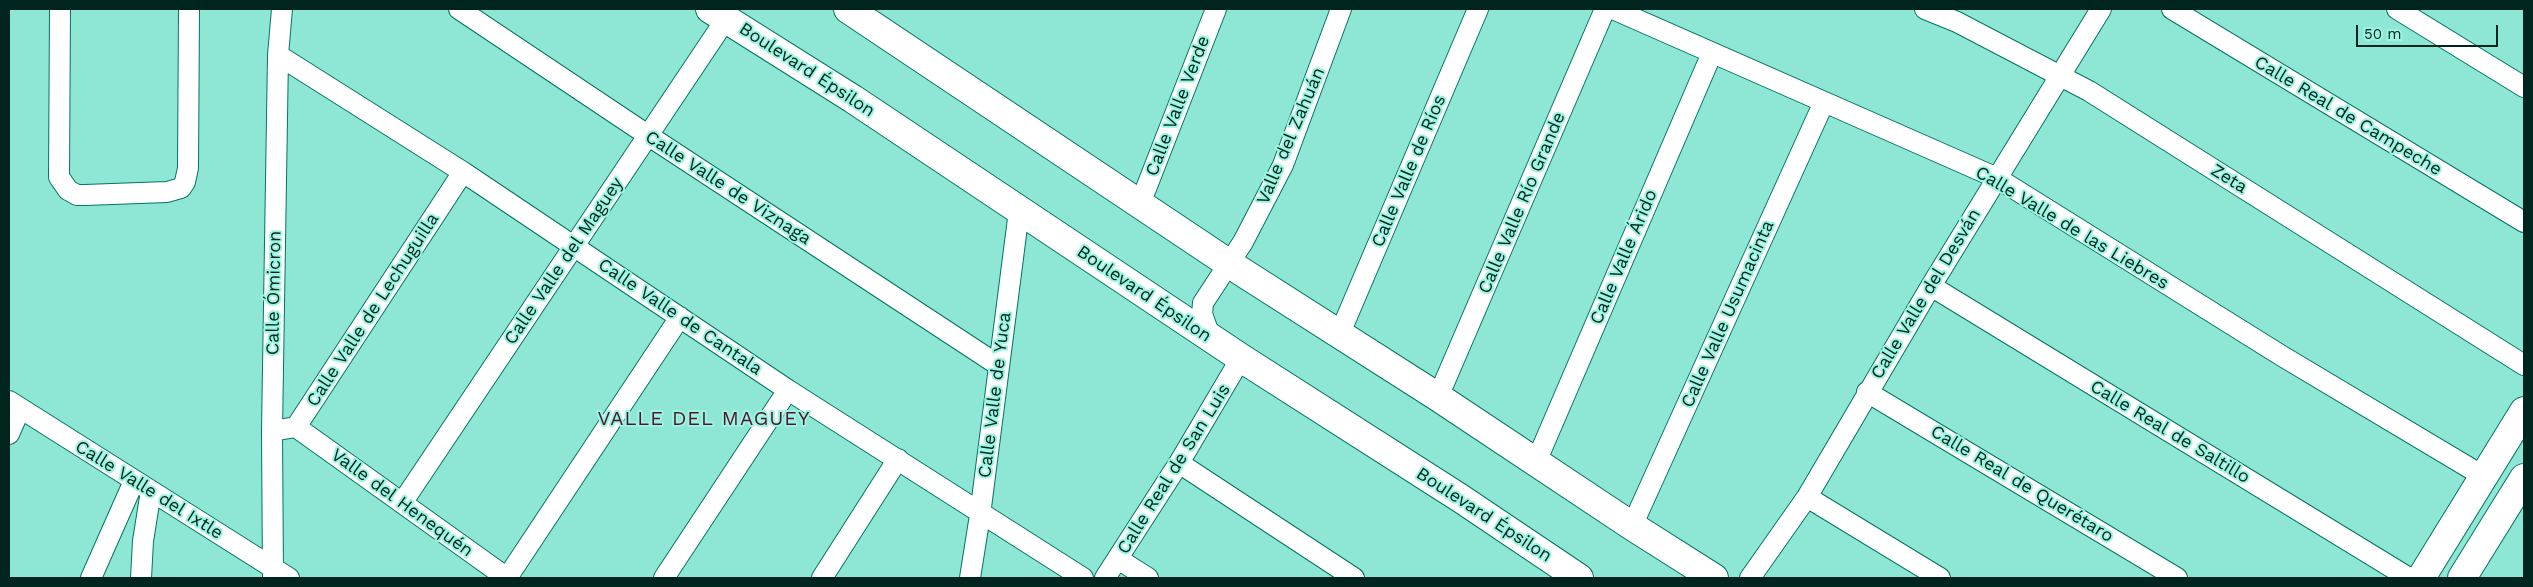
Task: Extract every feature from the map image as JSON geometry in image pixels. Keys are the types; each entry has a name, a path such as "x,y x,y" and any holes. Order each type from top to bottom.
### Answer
{"street":[{"path":"60,9 59,177 68,190 85,195 167,192 181,188 185,182 188,168 189,9"},
{"name":"Calle Ómicron","path":"278,574 272,431 278,55 282,9"},
{"name":"Calle Valle de Viznaga","path":"459,9 998,365"},
{"path":"848,9 1228,263 1438,396 1632,526 1714,578"},
{"name":"Calle Valle Verde","path":"1140,204 1216,9"},
{"name":"Valle del Zahuán","path":"1211,339 1202,314 1203,303 1243,242 1283,166 1341,9"},
{"name":"Calle Valle de Ríos","path":"1340,333 1478,9"},
{"name":"Calle Valle Río Grande","path":"1438,396 1605,9"},
{"name":"Calle Valle de las Liebres","path":"1613,9 1997,178 2291,361 2482,476"},
{"name":"Zeta","path":"1925,9 1961,16 2115,107 2524,365"},
{"name":"Calle Valle del Desván","path":"1750,578 1807,497 1867,392 2101,9"},
{"name":"Calle Real de Campeche","path":"2172,9 2524,222"},
{"path":"2397,9 2524,87"},
{"name":"Calle Valle del Maguey","path":"402,503 649,136 718,14"},
{"name":"Boulevard Épsilon","path":"718,14 853,99 1211,339 1460,498 1579,578"},
{"name":"Calle Valle Árido","path":"1536,462 1712,52"},
{"name":"Calle Valle de Cantala","path":"278,55 463,172 788,390 898,459 980,515 1083,578"},
{"name":"Calle Valle Usumacinta","path":"1632,526 1824,102"},
{"name":"Calle Valle de Lechuguilla","path":"296,427 463,172"},
{"name":"Calle Valle de Yuca","path":"970,578 980,515 1019,211"},
{"name":"Calle Real de Saltillo","path":"1931,286 2409,578"},
{"path":"507,578 680,317"},
{"name":"Calle Real de San Luis","path":"1105,578 1179,463 1231,378 1240,358"},
{"path":"664,578 788,390"},
{"name":"Calle Real de Querétaro","path":"1867,392 2176,578"},
{"path":"9,434 14,405"},
{"name":"Calle Valle del Ixtle","path":"14,405 278,574"},
{"path":"2422,578 2482,476 2524,411"},
{"path":"272,431 296,427"},
{"name":"Valle del Henequén","path":"296,427 507,578"},
{"path":"822,578 898,459"},
{"path":"1179,463 1354,578"},
{"path":"2462,578 2524,478"},
{"path":"91,578 142,486"},
{"path":"141,578 143,541 142,486"},
{"path":"1807,497 1940,578"},
{"path":"1118,559 1148,578"}],"district":[{"name":"VALLE DEL MAGUEY","path":"704,419"}]}
